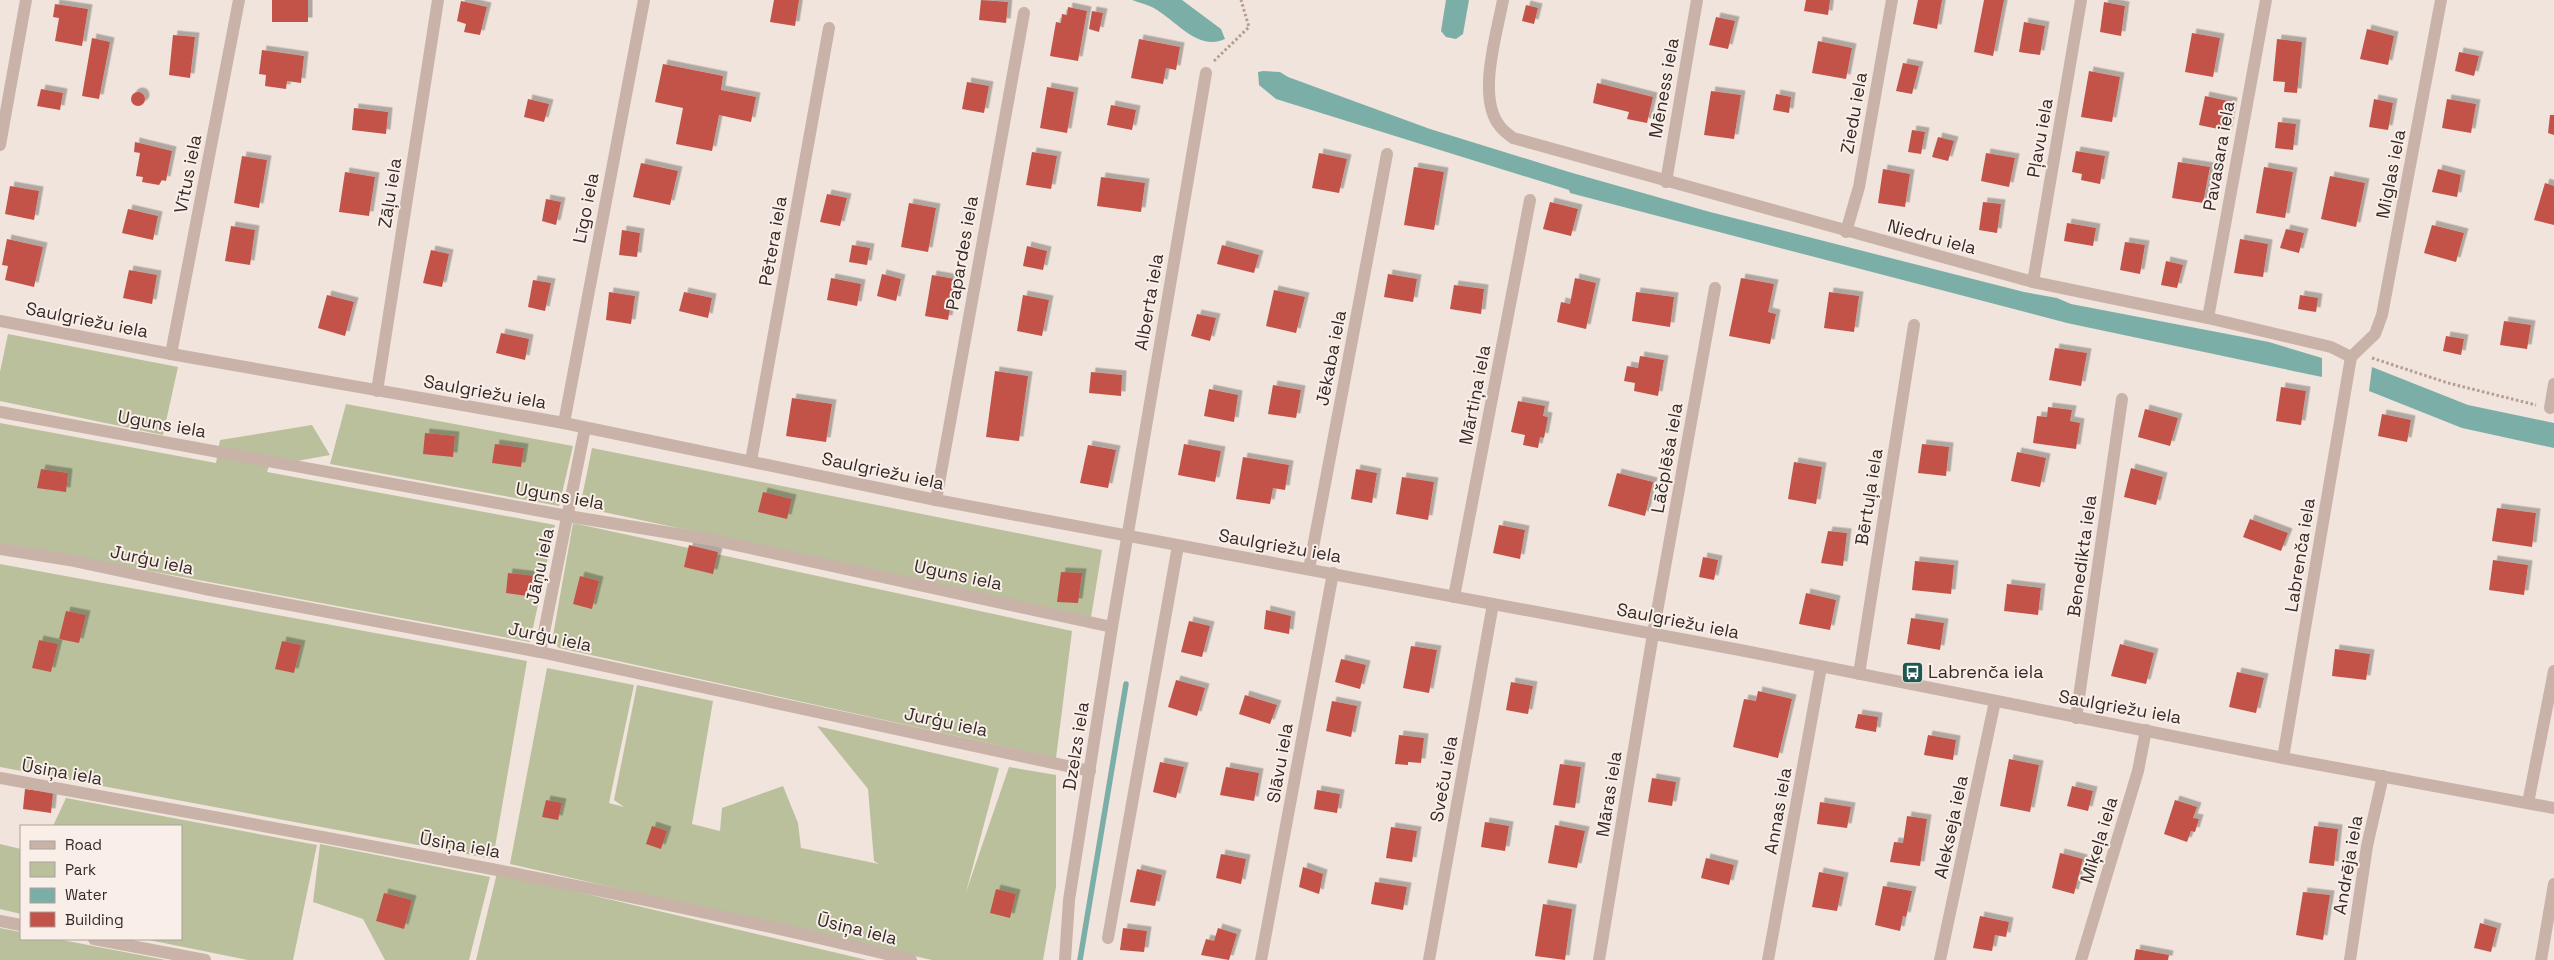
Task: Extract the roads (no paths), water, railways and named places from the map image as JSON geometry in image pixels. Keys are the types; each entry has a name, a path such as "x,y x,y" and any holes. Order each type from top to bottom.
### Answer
{"street":[{"path":"0,145 3,111 26,0"},
{"name":"Vītus iela","path":"171,354 239,0"},
{"name":"Zāļu iela","path":"377,391 438,0"},
{"name":"Līgo iela","path":"564,423 644,0"},
{"name":"Niedru iela","path":"1503,0 1490,70 1489,100 1498,125 1513,138 1846,232 2033,282 2208,318 2356,353"},
{"name":"Mēness iela","path":"1666,182 1696,0"},
{"name":"Ziedu iela","path":"1846,232 1859,187 1892,0"},
{"name":"Pļavu iela","path":"2033,282 2081,0"},
{"name":"Pavasara iela","path":"2208,318 2266,0"},
{"name":"Miglas iela","path":"2356,353 2375,334 2382,315 2441,0"},
{"name":"Papardes iela","path":"936,500 1024,13"},
{"name":"Pētera iela","path":"751,461 829,28"},
{"name":"Alberta iela","path":"1128,537 1206,73"},
{"name":"Jēkaba iela","path":"1309,569 1387,154"},
{"name":"Mārtiņa iela","path":"1454,597 1530,200"},
{"name":"Lāčplēša iela","path":"1653,634 1715,288"},
{"name":"Saulgriežu iela","path":"0,321 171,354 564,423 936,500 1128,537 1333,573 1859,674 2076,718 2554,808"},
{"name":"Bērtuļa iela","path":"1859,674 1914,325"},
{"name":"Labrenča iela","path":"2284,758 2356,353"},
{"path":"2550,408 2554,384"},
{"name":"Benedikta iela","path":"2076,718 2122,398"},
{"name":"Uguns iela","path":"0,412 568,516 713,540 1112,627"},
{"name":"Jāņu iela","path":"540,652 584,428"},
{"name":"Dzelzs iela","path":"1064,960 1069,900 1128,537"},
{"path":"1108,938 1178,546"},
{"name":"Jurģu iela","path":"0,549 540,652 1090,771"},
{"name":"Slāvu iela","path":"1262,960 1333,573"},
{"name":"Sveču iela","path":"1429,960 1493,604"},
{"name":"Māras iela","path":"1599,960 1653,634"},
{"name":"Annas iela","path":"1768,960 1821,668"},
{"path":"2528,803 2554,670"},
{"name":"Alekseja iela","path":"1940,960 1995,701"},
{"name":"Miķeļa iela","path":"2081,960 2138,771 2146,730"},
{"name":"Andrēja iela","path":"2350,960 2367,846 2383,776"},
{"name":"Ūsiņa iela","path":"0,778 510,872 775,926 911,960"},
{"path":"2541,960 2554,884"},
{"path":"0,921 20,925"},
{"path":"99,940 204,960"}],"water":[{"path":"1132,0 1182,0 1221,29 1225,39 1215,42 1198,39 1154,8"},
{"path":"1446,0 1469,0 1463,34 1456,39 1446,37 1441,31"},
{"path":"1258,72 1280,72 1288,77 1430,129 1569,172 1710,212 2024,292 2057,298 2071,304 2269,342 2322,358 2322,377 2067,323 1570,193 1569,190 1276,99 1259,85"},
{"path":"2372,367 2468,405 2554,423 2554,448 2462,428 2369,391"}],"waterway":[{"path":"1080,960 1126,684"}],"place":[{"name":"Labrenča iela","path":"1912,672"}]}
